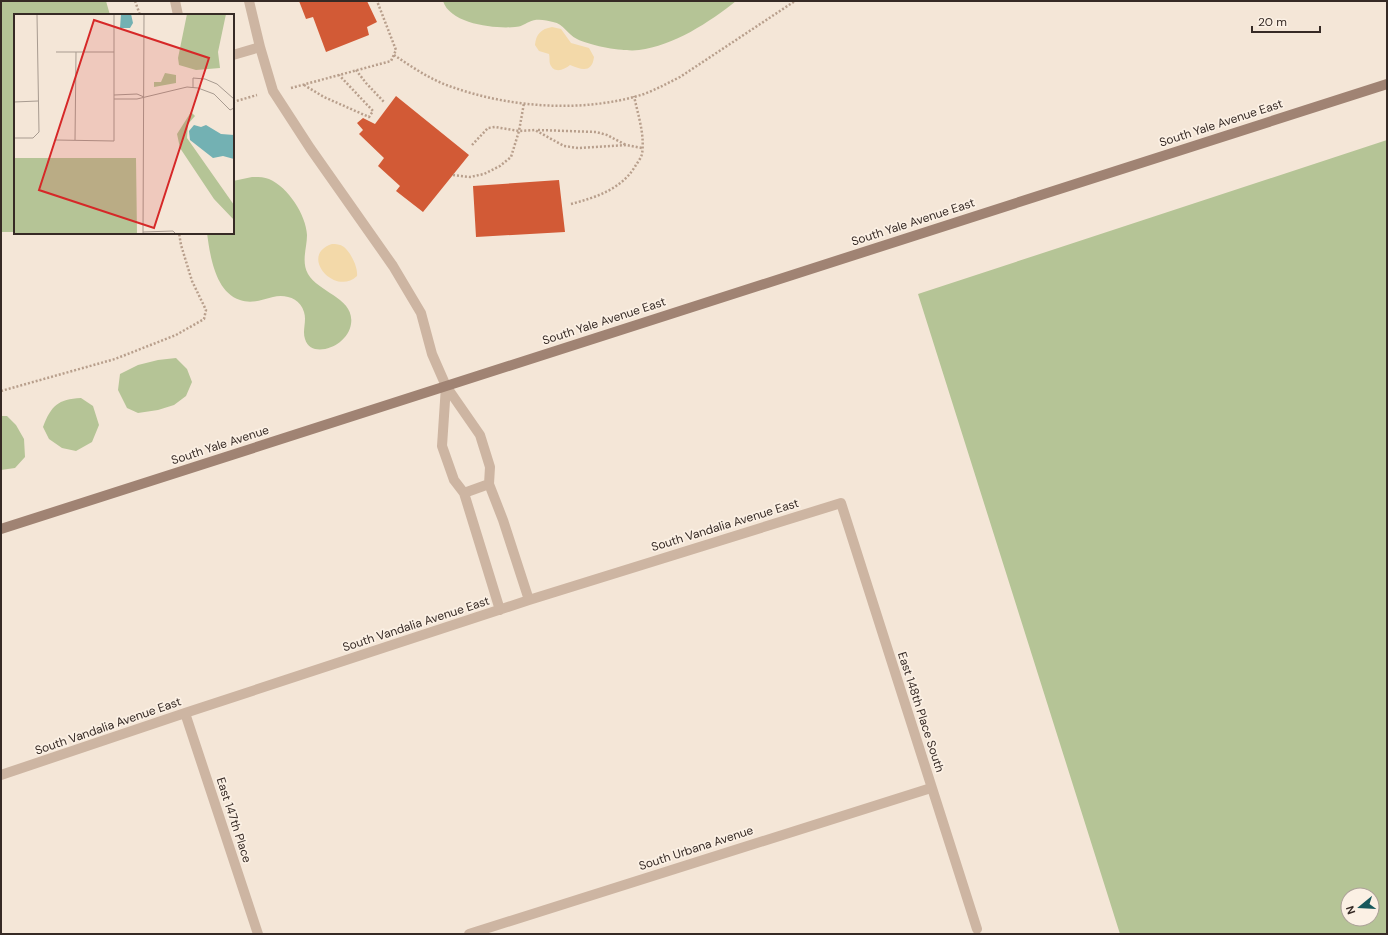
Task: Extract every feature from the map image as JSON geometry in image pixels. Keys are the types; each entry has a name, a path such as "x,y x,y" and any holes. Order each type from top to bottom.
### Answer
{"street":[{"path":"175,1 178,14"},
{"path":"249,1 260,47 273,91 310,148 393,266 421,313 432,354 446,386 480,435 490,467 489,484 503,520 529,600"},
{"path":"234,55 260,47"},
{"name":"South Yale Avenue East","path":"446,386 1387,84"},
{"path":"446,386 442,446 454,480 464,493 500,610"},
{"name":"South Yale Avenue","path":"1,529 446,386"},
{"path":"464,493 489,484"},
{"name":"South Vandalia Avenue East","path":"1,775 529,600 841,502"},
{"name":"East 148th Place South","path":"841,502 977,929"},
{"name":"East 147th Place","path":"185,713 258,934"},
{"name":"South Urbana Avenue","path":"469,934 931,788"}],"path":[{"path":"135,1 140,14"},
{"path":"287,89 392,61 396,50 377,1"},
{"path":"394,55 411,67 430,77 451,87 475,94 524,103 554,106 621,100 661,87 680,77 795,1"},
{"path":"356,70 366,84 384,102"},
{"path":"304,85 324,97 369,117 373,112 338,75"},
{"path":"234,102 261,94"},
{"path":"571,204 602,194 621,184 632,173 642,156 642,138 634,96"},
{"path":"453,175 470,177 484,174 500,166 511,157 519,131 524,103"},
{"path":"472,146 488,128 495,127 519,131 535,130 596,132 607,135 626,145"},
{"path":"535,130 564,146 578,148 626,145 642,148"},
{"path":"1,391 115,359 176,335 204,319 206,310 192,281 179,234"}],"green space":[{"path":"1,1 106,1 110,14 14,14 14,232 1,232"},
{"path":"443,1 736,1 703,25 665,44 639,50 625,50 608,48 583,42 574,37 557,23 547,21 535,20 519,26 485,26 464,20 454,15 447,9"},
{"path":"1387,140 1387,934 1120,934 918,294"},
{"path":"252,177 269,179 283,188 295,202 306,227 307,235 305,264 308,274 313,281 342,302 348,308 351,315 350,329 342,340 336,345 321,350 311,347 308,344 304,336 304,312 296,300 278,296 248,302 232,296 219,281 212,262 207,234 234,234 234,181"},
{"path":"176,358 187,369 192,382 186,396 174,405 158,410 138,413 127,408 118,390 120,374 138,365 158,360"},
{"path":"81,398 93,406 99,425 92,442 76,451 62,448 49,439 43,427 49,414 56,405 66,400"},
{"path":"1,416 7,416 16,425 24,439 25,457 15,468 1,470"}],"sand":[{"path":"552,27 561,29 571,43 589,48 594,57 589,68 582,69 570,65 557,70 552,67 549,54 539,51 535,45 538,35 545,29"},
{"path":"332,244 338,244 347,250 354,260 357,276 348,281 339,281 330,278 324,272 319,264 318,257 322,249"}],"building":[{"path":"299,1 367,1 377,22 367,27 369,35 326,52 313,17 306,19"},
{"path":"396,96 469,155 423,212 396,191 400,186 378,166 384,158 359,134 363,130 357,123 363,118 375,124"},
{"path":"559,180 565,232 476,237 473,186"}]}
